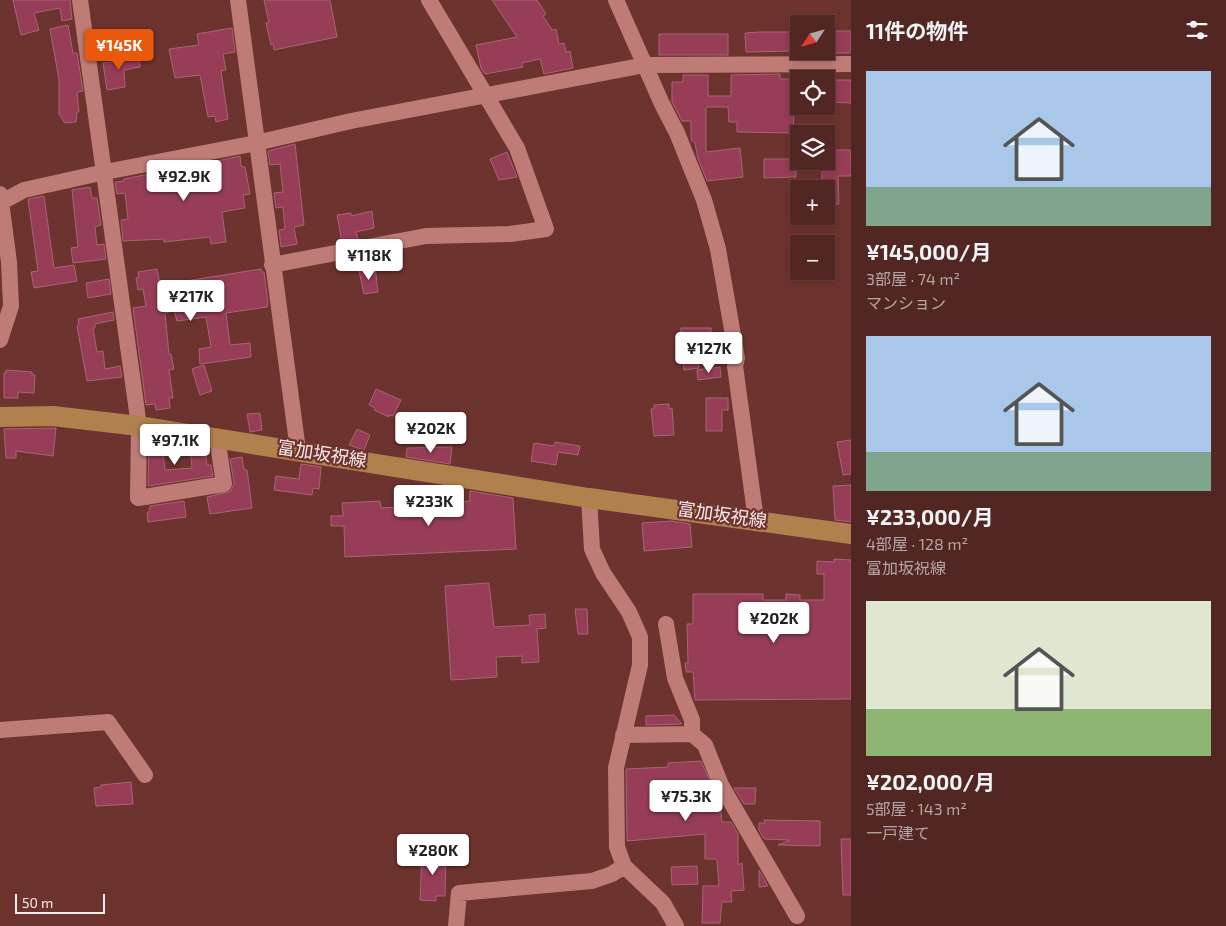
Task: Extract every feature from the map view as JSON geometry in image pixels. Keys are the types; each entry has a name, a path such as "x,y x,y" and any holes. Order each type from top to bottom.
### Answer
{"main road":[{"name":"富加坂祝線","path":"0,417 53,416 139,426 589,498 851,534"}],"street":[{"path":"80,0 139,426 138,498 224,484 217,438"},
{"path":"238,0 298,450"},
{"path":"272,265 426,236 510,234 546,229 517,148 429,0"},
{"path":"616,0 677,133 697,183 718,249 736,358 735,366 756,520"},
{"path":"0,340 11,306 1,199 24,190 105,172 256,143 351,121 645,65 851,64"},
{"path":"589,498 592,549 603,573 629,612 640,637 640,664 616,768 617,847 624,866 663,903 676,926"},
{"path":"666,624 675,678 692,720 692,734"},
{"path":"0,730 108,722 144,775"},
{"path":"623,735 692,734 705,745 721,785 797,916"},
{"path":"456,926 459,893 592,881 612,874 624,866"}],"building":[{"path":"13,0 70,0 72,19 62,21 60,8 34,13 39,30 21,35"},
{"path":"264,0 330,0 337,37 274,50 266,23 269,23"},
{"path":"492,0 537,0 546,14 543,16 552,30 556,29 559,44 564,43 566,52 570,51 573,68 544,74 540,59 522,63 523,67 485,74 481,68 476,45 517,37"},
{"path":"68,25 73,53 77,53 83,91 77,92 79,112 77,112 76,122 65,123 59,114 59,80 50,29"},
{"path":"232,28 235,52 223,54 226,70 221,71 228,119 216,122 215,116 208,117 200,75 175,78 169,49 199,45 197,34"},
{"path":"835,31 851,31 851,53 835,53"},
{"path":"790,32 790,51 746,52 745,33"},
{"path":"659,34 728,34 728,55 659,55"},
{"path":"138,54 140,67 124,70 125,87 107,90 103,63 119,61 118,57"},
{"path":"780,74 780,79 790,79 790,115 794,115 793,125 790,125 790,133 737,132 737,122 729,122 728,107 706,107 706,152 740,148 743,177 707,181 698,159 695,143 691,140 691,121 682,121 672,102 672,82 683,82 683,75 708,75 708,96 731,96 731,75"},
{"path":"835,80 851,80 851,103 835,102"},
{"path":"295,144 304,225 294,227 297,244 281,247 279,230 285,229 283,207 276,208 274,193 283,192 280,164 270,165 268,151"},
{"path":"835,150 850,150 851,176 838,176 839,204 835,204 835,180 822,180 822,170 835,170"},
{"path":"507,152 517,177 499,180 490,159"},
{"path":"240,156 241,166 245,167 250,194 243,195 245,208 222,212 226,242 211,244 210,237 164,242 164,239 123,241 121,220 128,219 125,193 117,194 115,182"},
{"path":"764,159 790,159 790,170 796,170 796,177 764,178"},
{"path":"90,187 92,198 97,198 101,225 95,227 97,245 104,244 106,259 73,263 71,248 78,247 72,190"},
{"path":"44,196 54,268 74,265 77,281 34,288 31,272 38,271 28,199"},
{"path":"372,211 374,228 356,232 358,239 342,242 337,215 351,213 351,216"},
{"path":"397,253 399,265 382,268 379,256"},
{"path":"375,267 378,292 364,294 359,271"},
{"path":"157,269 161,289 187,285 186,281 261,269 264,272 268,303 267,307 226,313 230,345 250,343 251,357 200,364 199,349 211,347 206,317 177,321 174,311 165,313 169,354 171,354 174,369 169,370 173,398 169,398 170,408 156,410 155,404 146,405 133,308 146,306 143,289 138,290 136,278 139,277 138,272"},
{"path":"109,279 111,294 88,298 86,283"},
{"path":"113,312 114,320 95,324 95,328 93,328 97,352 103,351 105,369 120,366 122,377 87,381 77,326 79,325 78,319"},
{"path":"681,328 711,328 711,338 696,338 699,368 684,370 680,342"},
{"path":"204,365 212,391 200,395 192,369"},
{"path":"720,367 721,377 698,380 697,370"},
{"path":"6,370 32,372 32,375 35,375 34,393 18,392 18,398 4,398 4,373 6,373"},
{"path":"376,389 401,400 393,416 389,415 389,417 374,410 375,408 369,405"},
{"path":"706,398 728,398 728,410 722,410 722,431 706,431"},
{"path":"669,404 669,409 672,408 674,435 654,436 651,409 654,409 654,405"},
{"path":"260,413 262,430 250,432 247,414"},
{"path":"56,428 53,456 16,451 16,458 6,458 4,429"},
{"path":"357,429 370,435 364,450 349,445"},
{"path":"149,440 167,442 167,449 162,448 165,470 192,468 190,447 205,449 207,465 211,465 213,476 148,486"},
{"path":"851,440 851,474 843,475 837,442"},
{"path":"555,442 580,446 578,455 558,452 556,465 531,461 534,443 554,446"},
{"path":"452,447 450,464 406,457 407,448"},
{"path":"242,457 244,470 247,470 252,508 210,514 207,497 231,491 234,483 230,459"},
{"path":"301,464 321,467 319,489 313,488 312,495 274,490 276,476 299,479"},
{"path":"851,485 851,522 835,520 833,486"},
{"path":"470,491 513,498 516,549 345,557 344,526 331,526 331,516 343,516 342,503 380,501 381,508 417,506 418,516 439,516 439,499 448,498 448,503 470,501"},
{"path":"184,501 186,517 148,522 147,513 150,506"},
{"path":"672,521 690,524 692,547 644,551 642,523"},
{"path":"834,559 851,560 851,699 695,700 693,672 686,672 685,663 688,663 687,624 693,624 693,594 763,594 763,600 786,600 786,594 800,595 800,600 824,600 824,574 817,574 817,561 834,562"},
{"path":"489,583 494,627 530,625 529,615 545,614 546,628 537,629 539,662 522,663 522,656 496,657 497,677 451,680 445,586"},
{"path":"575,609 587,609 588,634 578,634"},
{"path":"674,715 682,724 646,725 646,716"},
{"path":"701,761 720,803 722,822 731,822 738,834 738,865 742,863 744,890 731,891 732,902 722,902 720,923 702,923 703,886 719,886 716,859 705,859 705,834 627,841 626,769 668,767 668,763"},
{"path":"131,782 133,804 96,806 94,788 101,787 101,785"},
{"path":"734,788 756,788 755,804 744,804"},
{"path":"764,820 820,821 820,846 778,845 790,840 764,839 759,830 759,823 765,823"},
{"path":"841,839 851,839 851,895 843,895"},
{"path":"422,853 446,854 445,896 436,896 436,901 420,900"},
{"path":"697,866 698,884 672,885 671,867"},
{"path":"759,870 768,886 759,887"}]}
